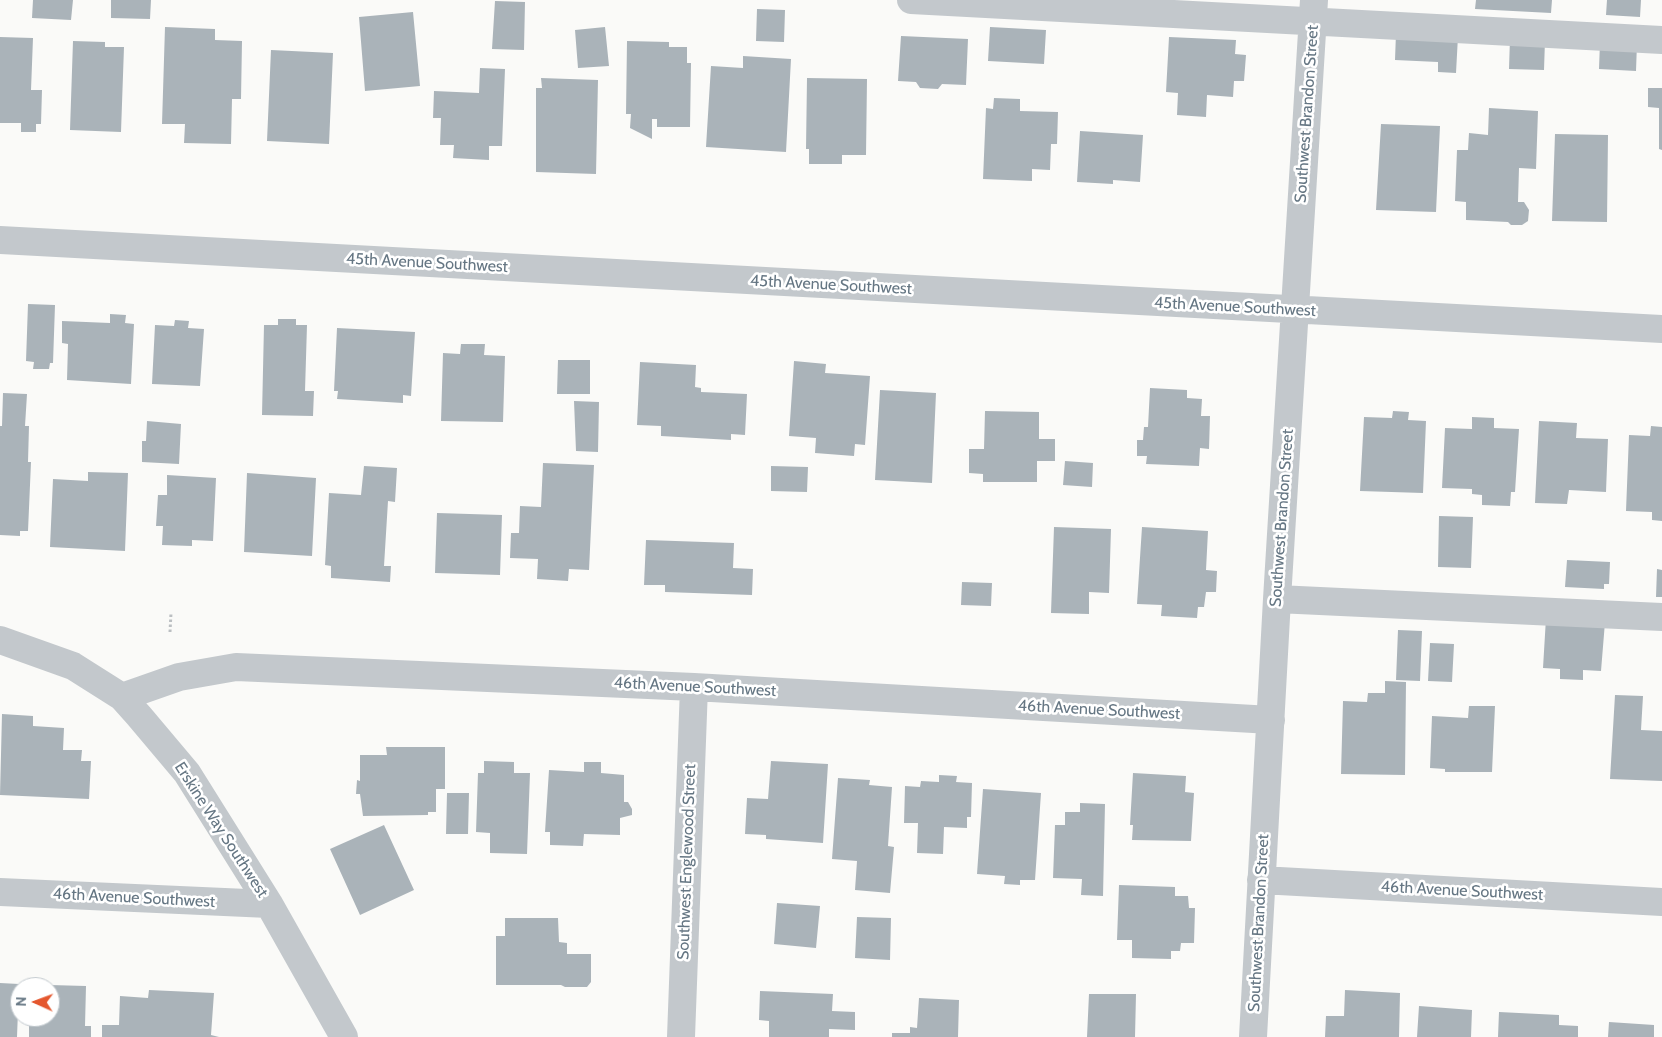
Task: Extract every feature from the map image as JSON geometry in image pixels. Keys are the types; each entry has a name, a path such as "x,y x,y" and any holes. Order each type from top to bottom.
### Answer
{"street":[{"path":"911,0 1314,11 1662,40"},
{"name":"Southwest Brandon Street","path":"1253,1037 1277,598 1314,11"},
{"name":"45th Avenue Southwest","path":"0,240 1295,311 1662,329"},
{"path":"1277,598 1662,617"},
{"name":"Erskine Way Southwest","path":"0,640 73,666 122,697 187,773 268,904 344,1037"},
{"name":"46th Avenue Southwest","path":"122,697 179,677 236,666 694,686 1271,720"},
{"name":"Southwest Englewood Street","path":"681,1037 694,686"},
{"name":"46th Avenue Southwest","path":"1261,880 1662,902"},
{"name":"46th Avenue Southwest","path":"0,892 268,904"}],"path":[{"path":"170,632 171,612"}],"building":[{"path":"33,0 73,0 71,20 32,18"},
{"path":"111,0 151,0 150,19 111,18"},
{"path":"1476,0 1552,0 1551,13 1475,9"},
{"path":"1607,0 1641,0 1640,17 1606,15"},
{"path":"495,1 525,2 524,50 492,49"},
{"path":"757,9 785,10 784,42 756,41"},
{"path":"413,12 420,86 365,91 359,17"},
{"path":"165,27 215,29 215,40 242,41 241,99 232,99 231,144 184,143 185,124 162,124"},
{"path":"605,27 609,66 578,68 575,30"},
{"path":"990,27 1046,30 1044,64 988,61"},
{"path":"1396,33 1458,36 1456,73 1438,72 1438,62 1395,60"},
{"path":"901,36 968,39 966,85 942,84 938,89 920,88 916,82 898,81"},
{"path":"0,37 33,38 31,90 42,90 41,124 36,124 36,132 21,132 21,123 0,123"},
{"path":"1169,37 1236,40 1235,54 1246,55 1244,81 1234,81 1233,97 1207,95 1206,117 1177,115 1178,93 1166,92"},
{"path":"1510,38 1545,40 1544,70 1509,69"},
{"path":"73,41 105,42 105,47 124,47 121,132 70,130"},
{"path":"627,41 669,42 669,47 687,47 687,63 691,63 690,127 657,127 657,119 652,119 652,139 630,128 631,114 626,114"},
{"path":"1600,42 1637,43 1636,71 1599,69"},
{"path":"271,50 333,53 329,144 267,141"},
{"path":"743,56 791,59 786,152 706,147 711,66 743,68"},
{"path":"480,68 505,69 502,146 489,146 489,160 453,158 454,145 440,145 441,118 433,118 434,91 479,93"},
{"path":"541,78 598,80 596,174 536,172 536,88 542,88"},
{"path":"807,78 867,79 866,155 842,155 842,164 809,164 809,149 806,149"},
{"path":"1648,88 1662,88 1662,150 1659,149 1659,108 1648,107"},
{"path":"994,98 1020,99 1020,111 1058,112 1057,144 1051,144 1050,170 1032,169 1032,181 983,179 986,108 993,109"},
{"path":"1489,108 1538,111 1536,169 1519,168 1518,202 1524,202 1529,210 1528,221 1522,225 1511,225 1508,222 1466,220 1466,202 1455,201 1457,150 1468,150 1469,133 1488,135"},
{"path":"1381,124 1440,126 1436,212 1376,210"},
{"path":"1080,131 1143,135 1140,182 1113,180 1113,184 1077,182"},
{"path":"1555,134 1608,135 1607,222 1552,221"},
{"path":"28,304 55,305 53,363 50,363 49,369 33,369 34,362 26,361"},
{"path":"110,314 126,315 125,323 134,324 131,384 67,380 68,344 62,343 62,321 110,323"},
{"path":"278,319 296,319 296,325 307,325 305,391 314,391 313,416 262,415 264,325 278,325"},
{"path":"175,320 189,321 188,328 204,329 200,386 152,384 155,325 174,326"},
{"path":"337,328 415,332 411,396 403,395 403,403 337,399 338,391 334,391"},
{"path":"461,344 485,344 484,355 505,356 503,422 441,421 443,353 460,354"},
{"path":"558,360 590,360 590,394 557,394"},
{"path":"794,361 826,364 825,373 870,376 865,445 855,444 854,456 815,453 816,438 789,436"},
{"path":"640,362 696,365 695,387 701,388 701,392 747,394 745,435 731,434 731,440 661,436 661,426 637,425"},
{"path":"1150,388 1187,390 1187,398 1202,399 1201,416 1210,416 1209,449 1200,448 1199,466 1146,464 1147,456 1137,456 1137,440 1143,440 1144,427 1148,427"},
{"path":"880,390 936,393 932,483 875,480"},
{"path":"3,393 27,394 25,426 29,426 28,462 31,462 28,531 20,531 20,536 0,535 0,426 2,426"},
{"path":"574,401 599,402 598,452 576,451"},
{"path":"985,411 1039,412 1039,439 1055,439 1055,461 1037,461 1037,482 983,482 983,474 969,473 969,449 984,449"},
{"path":"1393,411 1409,412 1408,420 1426,421 1423,493 1360,491 1364,417 1392,418"},
{"path":"1472,417 1494,418 1494,428 1519,429 1515,492 1511,492 1510,506 1482,505 1482,495 1472,494 1472,489 1442,488 1445,428 1472,429"},
{"path":"147,421 181,424 179,464 142,462 142,441 146,441"},
{"path":"1539,421 1577,423 1576,438 1608,439 1606,492 1569,490 1567,504 1535,503"},
{"path":"1651,426 1662,427 1662,521 1652,520 1652,512 1626,511 1629,435 1650,436"},
{"path":"1065,461 1093,463 1092,487 1063,485"},
{"path":"543,463 594,465 589,570 569,569 568,581 537,579 538,559 510,558 511,533 519,533 520,506 541,507"},
{"path":"364,466 397,468 395,502 388,501 384,566 391,566 390,582 331,578 331,566 325,565 329,493 361,495"},
{"path":"771,466 808,467 807,492 771,491"},
{"path":"88,472 128,473 125,551 50,547 53,479 88,481"},
{"path":"247,473 316,478 312,556 244,552"},
{"path":"167,475 216,478 213,541 192,540 192,546 162,545 163,526 156,526 158,495 167,495"},
{"path":"437,513 502,515 500,575 435,573"},
{"path":"1439,516 1473,517 1471,568 1438,567"},
{"path":"1054,527 1111,529 1109,593 1089,592 1089,614 1051,613"},
{"path":"1142,527 1208,531 1206,570 1217,571 1216,592 1206,592 1204,607 1198,607 1197,618 1161,616 1162,605 1137,604"},
{"path":"646,540 734,543 733,568 753,569 752,595 665,592 665,585 644,585"},
{"path":"1567,560 1610,562 1609,584 1604,584 1604,589 1565,587"},
{"path":"1657,569 1662,570 1662,597 1656,597"},
{"path":"962,582 992,583 991,606 961,605"},
{"path":"1546,618 1605,622 1601,671 1583,670 1583,680 1560,679 1560,669 1543,668"},
{"path":"1398,630 1422,631 1420,681 1396,680"},
{"path":"1430,643 1454,644 1452,682 1428,681"},
{"path":"1385,681 1406,682 1405,775 1341,774 1343,701 1367,702 1368,693 1385,693"},
{"path":"1615,695 1643,696 1641,730 1662,731 1662,781 1610,779"},
{"path":"1469,706 1495,706 1492,772 1445,772 1445,769 1430,768 1432,716 1468,718"},
{"path":"2,714 33,716 33,726 64,728 63,750 82,750 81,761 91,761 89,799 0,795"},
{"path":"386,747 445,747 445,789 436,789 436,812 428,812 428,815 363,816 360,794 356,794 357,780 360,781 360,755 387,755"},
{"path":"484,761 514,762 514,773 530,773 527,854 490,853 490,833 476,832 478,773 484,773"},
{"path":"771,761 828,764 823,843 766,839 766,835 745,834 747,798 768,799"},
{"path":"584,762 601,762 601,773 624,775 624,802 628,802 632,809 632,815 620,818 620,835 584,834 583,846 550,845 550,832 545,832 549,770 584,772"},
{"path":"1133,773 1186,776 1185,792 1194,793 1191,841 1132,840 1133,825 1130,825"},
{"path":"939,775 957,776 956,782 972,783 971,817 967,817 967,828 944,827 943,854 917,853 918,823 904,823 905,786 920,787 921,781 939,782"},
{"path":"838,778 870,780 869,785 892,787 888,846 894,847 890,893 855,890 857,861 832,859"},
{"path":"983,789 1041,793 1035,880 1020,880 1020,885 1004,884 1005,876 977,874"},
{"path":"447,793 469,793 468,834 446,834"},
{"path":"1080,803 1105,804 1103,896 1081,895 1082,879 1053,878 1055,825 1065,825 1065,812 1080,812"},
{"path":"384,825 414,890 360,915 330,849"},
{"path":"1119,885 1175,887 1175,896 1188,896 1189,908 1195,908 1194,943 1181,943 1180,951 1171,951 1171,959 1132,958 1132,940 1117,940"},
{"path":"777,903 820,906 816,948 774,944"},
{"path":"857,917 891,918 890,960 855,958"},
{"path":"505,918 558,918 559,942 567,943 567,954 591,954 591,982 587,987 496,985 496,936 505,936"},
{"path":"0,983 10,984 10,1027 17,1027 17,1037 0,1037"},
{"path":"60,985 86,986 85,1026 91,1026 91,1037 29,1037 29,1027 60,1027"},
{"path":"149,990 214,993 211,1035 219,1037 102,1037 102,1025 119,1025 120,996 148,998"},
{"path":"1345,990 1400,993 1399,1037 1325,1037 1326,1016 1344,1016"},
{"path":"760,991 833,994 832,1011 855,1012 855,1030 829,1029 829,1037 769,1037 769,1021 759,1020"},
{"path":"1089,994 1136,994 1135,1037 1087,1037"},
{"path":"919,998 959,1000 958,1037 892,1037 892,1033 910,1033 910,1027 917,1028"},
{"path":"1419,1006 1472,1010 1471,1037 1417,1037"},
{"path":"1499,1012 1559,1015 1559,1025 1578,1026 1578,1037 1498,1037"},
{"path":"1609,1022 1654,1025 1654,1037 1608,1037"}]}
